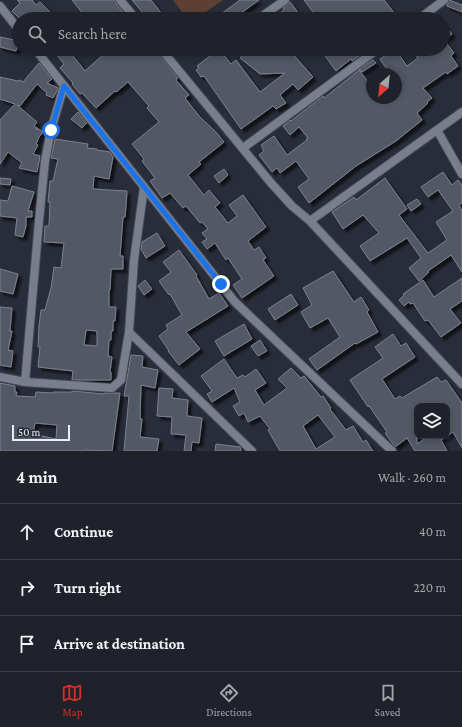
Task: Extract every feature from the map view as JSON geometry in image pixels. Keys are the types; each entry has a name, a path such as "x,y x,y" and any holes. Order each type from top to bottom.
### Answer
{"street":[{"path":"120,0 130,12"},
{"path":"268,12 285,0"},
{"path":"428,12 444,0"},
{"path":"0,6 12,21"},
{"path":"40,56 235,302 392,451"},
{"path":"167,56 271,183 292,206 310,222 462,384"},
{"path":"243,148 368,56"},
{"path":"25,382 45,161 51,130 64,86"},
{"path":"310,222 462,112"},
{"path":"437,130 462,174"},
{"path":"0,377 25,382 112,388 121,380 129,332 134,260 144,187"},
{"path":"129,332 252,451"}],"shaded area":[{"path":"173,0 223,0 206,12 182,12"}],"building":[{"path":"17,0 32,0 36,5 40,2 50,12 13,12 12,11 20,3"},
{"path":"72,0 115,0 116,4 123,12 81,12"},
{"path":"132,0 151,0 160,12 142,12"},
{"path":"240,0 259,0 243,12 224,12"},
{"path":"304,0 384,0 393,12 313,12"},
{"path":"449,0 462,5 462,12 447,6"},
{"path":"290,2 298,12 281,12 284,10 283,8"},
{"path":"0,37 12,40 12,50 0,47"},
{"path":"450,48 454,53 451,56 458,66 447,74 446,72 423,88 432,98 417,113 422,120 396,141 356,166 309,203 298,187 309,179 296,161 280,173 277,168 272,172 259,155 264,151 261,145 274,136 287,155 307,140 306,139 308,138 299,127 290,135 283,126 323,96 324,98 359,70 366,79 366,104 402,104 402,68 386,68 380,59 384,56 400,56 407,66 418,58 416,56 450,56"},
{"path":"58,56 73,56 85,71 102,56 161,56 178,78 176,80 189,95 185,98 200,117 224,142 199,162 201,164 188,175 204,195 209,190 220,203 215,207 228,223 237,216 229,205 243,195 266,227 248,241 254,250 259,247 266,258 263,260 274,276 242,298 233,285 242,279 228,258 226,260 215,243 207,249 202,242 207,239 202,233 208,229 202,222 200,223 186,206 183,208 170,193 162,198 150,181 155,178 142,161 144,159 132,144 159,122 147,108 149,106 128,82 116,92 115,91 96,108 82,93 80,94 60,68 64,64"},
{"path":"210,56 225,56 231,64 236,60 260,92 285,73 260,74 240,58 242,56 295,56 313,77 298,90 293,84 280,95 286,103 276,109 273,106 241,129 204,76 201,77 196,70 199,68 197,66"},
{"path":"325,56 359,56 352,61 351,59 336,71"},
{"path":"373,60 376,63 366,68 362,72 359,69"},
{"path":"39,63 52,79 47,83 58,88 53,98 46,95 47,93 37,84 20,106 17,105 37,122 34,126 43,132 39,137 36,144 38,145 33,154 40,156 37,172 19,168 22,163 8,152 0,164 0,120 15,104 0,99 0,77 18,81 20,80 23,82"},
{"path":"78,112 87,123 82,128 71,119"},
{"path":"55,139 88,144 87,148 110,152 113,157 109,179 94,176 93,189 127,191 120,256 123,256 123,269 111,269 109,290 109,307 116,307 115,321 113,321 113,331 111,331 111,340 109,340 108,356 112,357 110,372 111,380 72,380 73,371 38,367 41,310 45,310 51,288 54,267 61,268 64,243 44,242 45,226 49,226 50,202 48,202 50,181 53,181 58,159 51,158","holes":["86,330 97,331 97,346 84,345"]},
{"path":"224,169 228,175 219,183 214,176"},
{"path":"443,172 452,185 458,180 462,185 462,203 459,205 462,211 462,272 451,255 428,271 429,272 419,281 409,268 421,258 407,238 370,261 360,246 379,233 363,215 343,229 332,212 354,197 356,200 385,178 407,209 399,215 428,253 447,240 436,222 453,211 438,190 428,197 421,187"},
{"path":"0,178 11,179 10,185 0,184"},
{"path":"12,186 34,192 28,211 32,211 32,217 26,217 26,226 23,237 15,235 17,218 0,216 0,200 8,201"},
{"path":"417,199 421,204 411,211 407,205"},
{"path":"157,233 165,246 146,258 141,249 142,242"},
{"path":"179,250 197,275 196,276 209,299 219,293 228,306 186,332 200,349 179,365 159,336 168,329 166,325 182,315 170,294 169,295 159,281 171,272 163,262"},
{"path":"0,269 18,274 13,294 0,291"},
{"path":"333,271 354,302 361,297 369,310 367,312 378,332 356,344 355,343 317,370 309,359 340,337 328,318 310,328 301,312 312,305 303,288"},
{"path":"462,278 462,301 450,309 461,323 441,337 428,320 425,321 413,303 410,304 409,302 404,306 399,300 404,295 403,294 423,280 434,297"},
{"path":"145,280 152,289 144,295 138,286"},
{"path":"291,294 298,305 275,320 268,309"},
{"path":"0,307 12,308 10,331 12,331 8,350 13,351 11,367 0,365"},
{"path":"244,324 252,339 224,356 215,341"},
{"path":"393,334 401,346 406,343 415,357 382,379 395,399 400,396 402,398 437,377 441,382 446,380 462,403 462,448 453,432 450,434 450,403 414,403 414,439 417,439 417,444 424,439 442,439 441,440 447,451 415,451 407,438 395,447 385,433 387,432 350,380 383,358 375,347"},
{"path":"260,340 267,351 258,356 251,346"},
{"path":"131,355 143,356 142,367 158,370 155,388 141,385 140,419 142,419 140,437 159,439 157,451 124,451 129,396 124,396"},
{"path":"224,359 237,378 243,375 245,377 256,369 266,383 255,390 264,405 287,388 278,379 291,368 301,378 304,376 321,397 323,396 331,408 330,409 346,430 353,426 363,442 366,440 373,451 280,451 268,430 270,429 260,416 248,422 244,413 239,416 233,406 240,402 234,388 212,402 207,394 212,391 201,376","holes":["318,415 335,437 316,449 303,426"]},
{"path":"0,383 15,386 15,392 17,392 16,396 35,397 36,392 53,393 72,391 104,394 120,393 112,451 0,451","holes":["35,423 57,425 56,439 33,434"]},
{"path":"159,388 173,389 172,398 188,400 187,416 202,418 199,443 192,442 191,451 184,451 186,435 171,434 172,417 157,416"},
{"path":"216,444 240,447 241,451 215,451"}],"route":[{"path":"51,130 64,86 221,284"}]}
